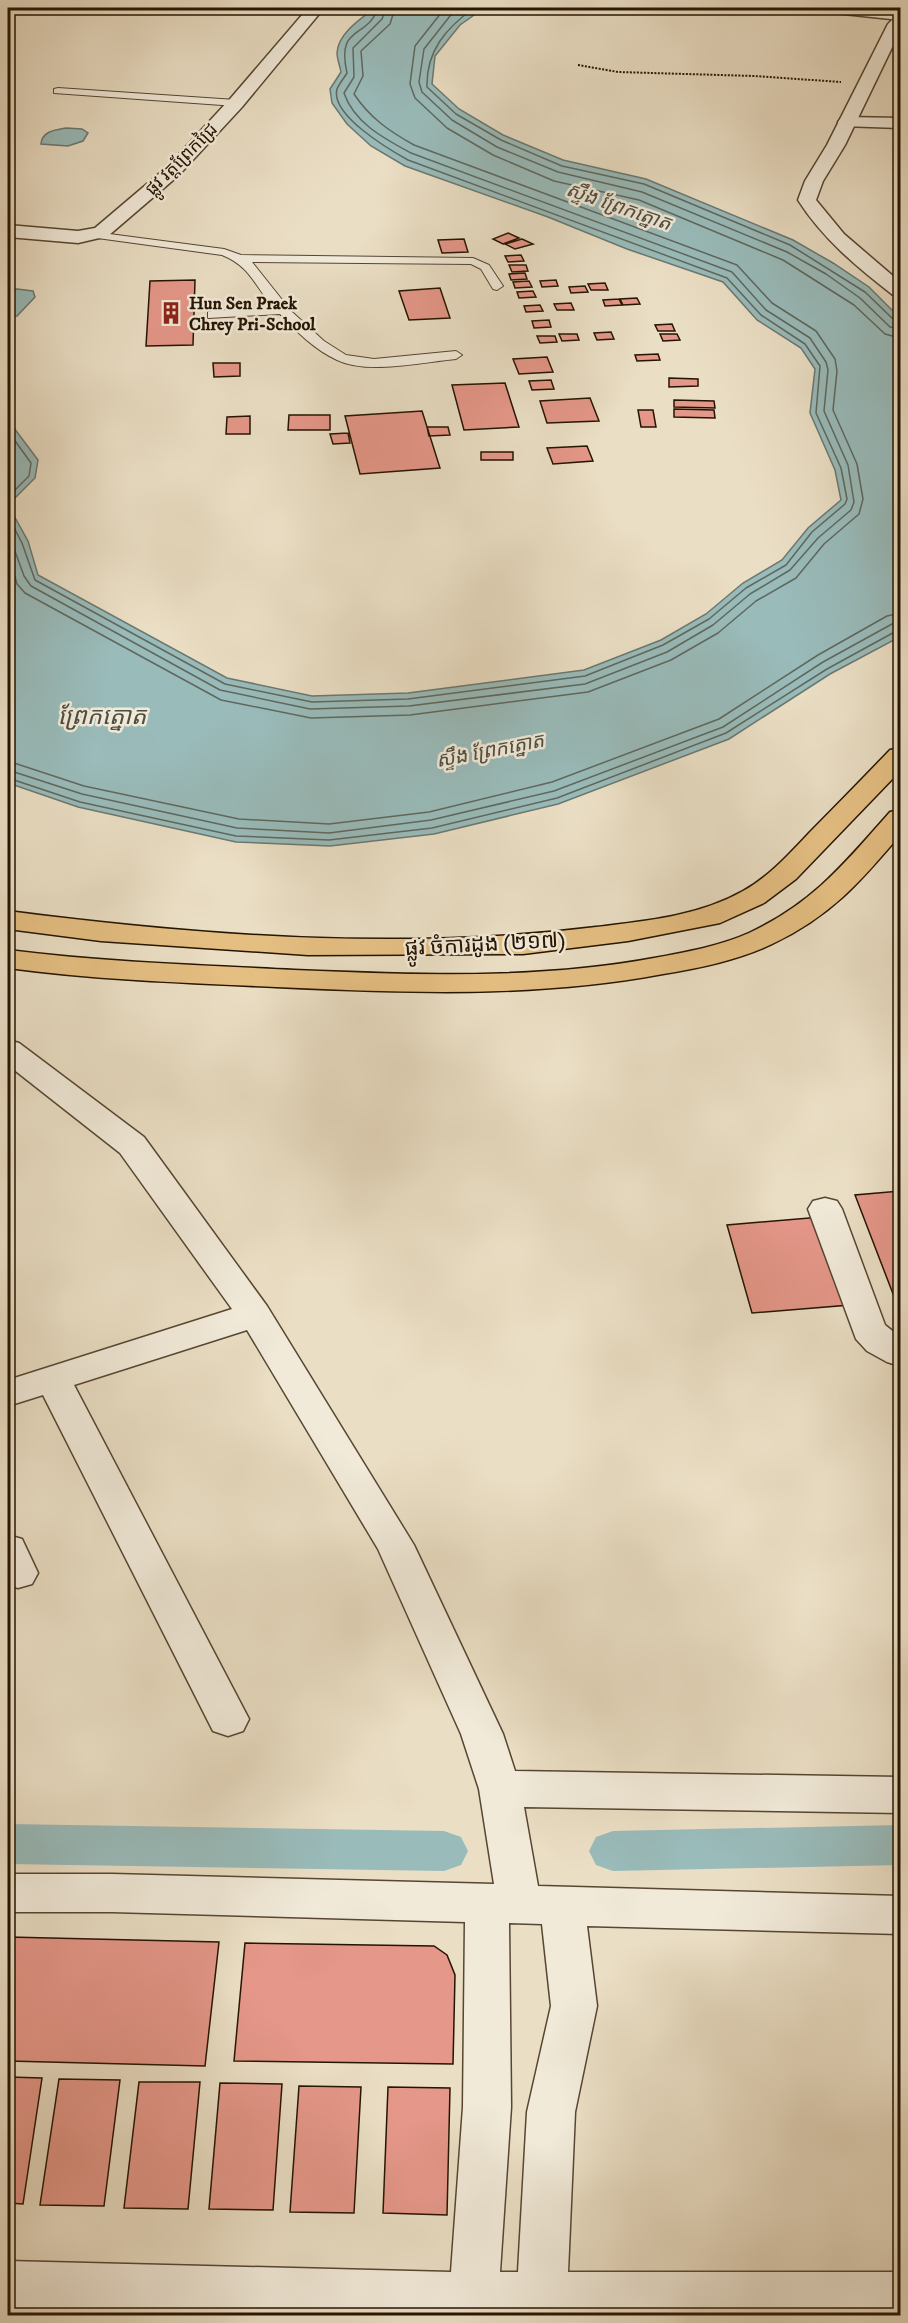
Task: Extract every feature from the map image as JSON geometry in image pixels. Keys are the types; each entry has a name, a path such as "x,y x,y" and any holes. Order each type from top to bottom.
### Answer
{"main road":[{"name":"ផ្លូវ ចំការដូង (២១៧)","path":"8,920 101,932 308,946 427,947 523,945 628,932 710,917 754,897 786,873 900,756"},
{"name":"ផ្លូវ ចំការដូង (២១៧)","path":"8,959 81,969 434,984 525,982 646,969 741,946 802,917 836,889 900,818"},
{"path":"301,979 308,946"}],"street":[{"name":"ផ្លូវ វត្តព្រែកជ្រៃ","path":"94,235 173,171 236,104 316,8"},
{"path":"834,8 900,15"},
{"path":"900,21 896,24 847,122 814,181 807,200 819,221 900,291"},
{"path":"847,122 900,123"},
{"path":"8,231 78,237 94,235"},
{"path":"8,1050 132,1145 255,1315 394,1545 482,1734 500,1790 523,1905 574,2006 551,2112 542,2296"},
{"path":"825,1209 869,1330 880,1342 900,1353"},
{"path":"8,1393 255,1315"},
{"path":"53,1379 228,1719"},
{"path":"500,1790 900,1795"},
{"path":"8,1893 900,1915"},
{"path":"474,2297 487,2107 523,1905"},
{"path":"8,2286 357,2305 474,2297 542,2296 776,2306 900,2297"}],"lane":[{"path":"58,91 236,104"},
{"path":"94,235 224,252 243,258 473,261 485,267 497,286"},
{"path":"243,258 282,310 327,350 349,361 456,355"},
{"path":"212,315 282,310"}],"path":[{"path":"579,65 618,72 754,76 865,84"}],"water":[{"name":"ព្រែកត្នោត","path":"375,8 484,8 460,25 435,56 432,84 459,109 503,135 563,160 646,179 793,240 869,287 900,318 900,633 894,640 830,674 729,739 558,804 434,834 330,846 236,842 78,807 8,783 8,505 28,541 38,575 227,678 312,696 408,693 584,670 661,640 706,614 743,583 782,560 808,528 841,500 835,470 810,413 815,369 801,348 757,320 723,282 627,249 548,217 405,166 371,146 347,124 332,103 330,89 341,72 337,55 338,46 346,33"},
{"path":"66,128 82,129 88,133 83,141 68,146 41,144 46,134"},
{"path":"8,290 33,291 35,297 17,316 8,317"},
{"path":"8,420 38,460 35,478 8,505"}],"building":[{"path":"508,233 519,238 503,244 493,239"},
{"path":"464,239 468,252 442,253 438,240"},
{"path":"522,239 533,244 515,249 505,244"},
{"path":"521,255 524,261 508,262 505,256"},
{"path":"509,265 526,265 528,271 512,272"},
{"path":"525,273 527,279 511,280 509,274"},
{"name":"Hun Sen Praek Chrey Pri-School","path":"195,280 193,345 146,346 150,281"},
{"path":"556,280 558,286 542,287 540,281"},
{"path":"529,281 532,287 515,288 513,282"},
{"path":"605,283 608,290 591,290 588,284"},
{"path":"585,286 588,292 571,293 569,287"},
{"path":"440,288 450,318 409,320 399,291"},
{"path":"533,291 536,297 519,298 517,292"},
{"path":"637,298 640,304 623,305 620,299"},
{"path":"619,299 622,305 605,306 603,300"},
{"path":"571,303 574,310 557,310 554,304"},
{"path":"540,305 543,311 526,312 524,306"},
{"path":"549,320 551,327 534,328 532,321"},
{"path":"672,324 675,331 658,331 655,325"},
{"path":"611,332 614,339 597,340 594,333"},
{"path":"559,334 577,334 579,340 562,341"},
{"path":"660,334 677,334 680,340 663,341"},
{"path":"537,336 555,336 557,342 540,343"},
{"path":"658,354 660,360 637,361 635,355"},
{"path":"547,357 553,372 519,374 513,359"},
{"path":"213,363 240,363 240,376 214,377"},
{"path":"669,378 698,379 698,386 669,387"},
{"path":"551,380 554,389 532,390 529,381"},
{"path":"505,383 519,427 464,430 452,385"},
{"path":"590,398 599,421 547,423 540,401"},
{"path":"674,400 714,401 715,408 674,407"},
{"path":"674,409 714,410 715,418 674,417"},
{"path":"638,410 653,410 656,427 641,427"},
{"path":"422,411 440,468 360,474 345,416"},
{"path":"289,415 330,415 330,430 288,430"},
{"path":"250,416 250,434 226,434 227,417"},
{"path":"427,427 448,427 450,435 429,436"},
{"path":"348,433 350,443 333,444 330,434"},
{"path":"587,446 593,461 553,464 547,448"},
{"path":"481,452 513,452 513,460 481,460"},
{"path":"900,1191 900,1312 855,1195"},
{"path":"821,1217 850,1305 752,1313 727,1225"},
{"path":"8,1937 219,1942 205,2066 8,2061"},
{"path":"245,1943 434,1946 447,1955 455,1975 453,2064 234,2061"},
{"path":"8,2077 42,2078 23,2204 8,2203"},
{"path":"59,2079 120,2080 104,2206 40,2205"},
{"path":"139,2082 200,2082 188,2209 124,2208"},
{"path":"220,2083 282,2084 273,2210 209,2209"},
{"path":"299,2086 361,2087 354,2213 290,2212"},
{"path":"388,2087 450,2088 447,2215 383,2213"}],"waterway":[{"path":"8,1844 444,1851"},
{"path":"613,1851 900,1845"}],"place":[{"name":"Hun Sen Praek Chrey Pri-School","path":"171,313"}],"water label":[{"name":"ស្ទឹង ព្រែកត្នោត","path":"619,206"},
{"name":"ស្ទឹង ព្រែកត្នោត","path":"490,750"}]}
